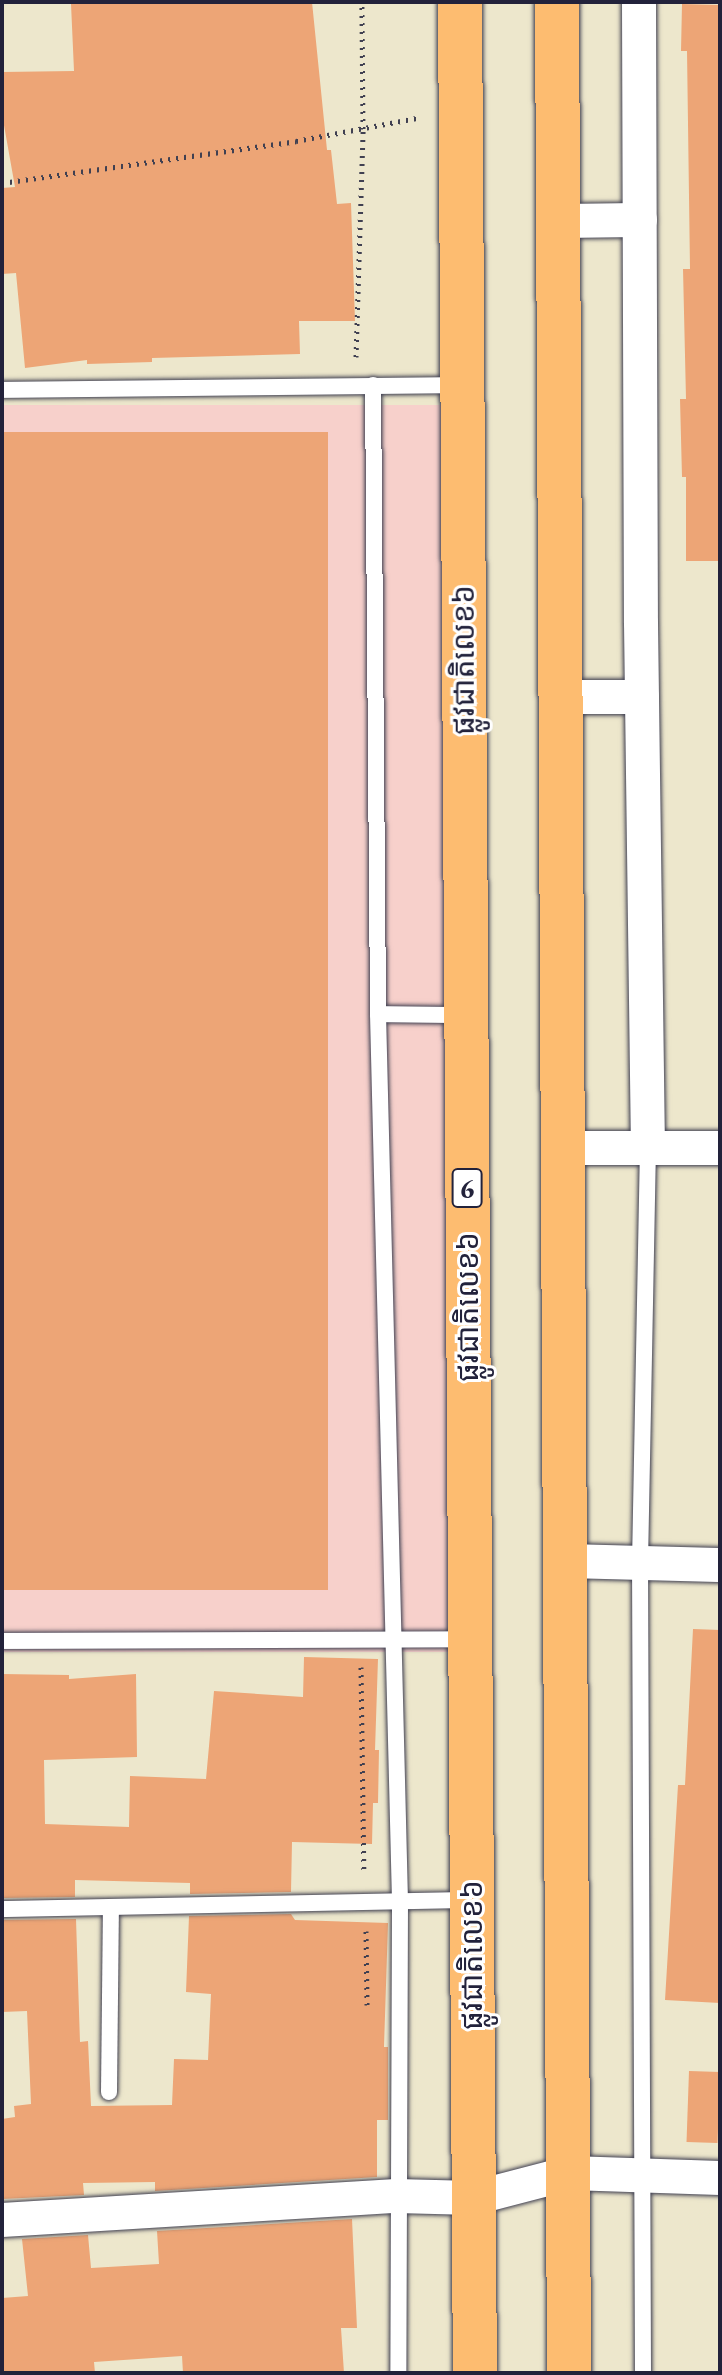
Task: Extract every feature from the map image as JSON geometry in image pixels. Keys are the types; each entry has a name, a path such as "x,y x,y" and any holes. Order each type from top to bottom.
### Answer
{"main road":[{"name":"ផ្លូវជាតិលេខ៦","path":"460,2 475,2373"},
{"path":"557,2 569,2373"}],"street":[{"path":"639,2 642,697 648,1148"},
{"path":"559,221 640,220"},
{"path":"562,697 642,697"},
{"path":"564,1148 720,1148"},
{"path":"566,1561 720,1565"},
{"path":"2,2220 396,2196 474,2198 570,2173 720,2178"}],"lane":[{"path":"373,385 378,1014 400,1902 396,2196 398,2373"},
{"path":"2,390 462,385"},
{"path":"378,1014 466,1016"},
{"path":"643,2373 640,1563 648,1148"},
{"path":"2,1641 470,1639"},
{"path":"2,1909 472,1900"},
{"path":"109,2092 111,1907"}],"path":[{"path":"356,386 363,129 362,2"},
{"path":"2,183 460,113"}],"shaded area":[{"path":"2,405 460,405 460,1652 2,1652"}],"building":[{"path":"312,2 327,150 331,150 337,204 351,203 355,321 299,321 300,354 152,358 152,362 87,364 87,360 25,368 16,273 2,274 2,188 15,187 2,114 2,72 74,71 71,4"},
{"path":"682,4 720,5 720,561 686,561 686,477 682,477 680,399 686,399 683,269 690,269 687,51 681,51"},
{"path":"2,432 328,432 328,1590 2,1590"},
{"path":"693,1629 720,1630 720,2003 665,2000 678,1785 685,1785"},
{"path":"304,1657 378,1659 375,1750 379,1750 378,1803 373,1803 372,1844 292,1842 291,1892 190,1894 190,1883 75,1880 75,1897 2,1898 2,1674 69,1675 69,1679 136,1674 137,1757 44,1760 45,1824 129,1827 130,1776 206,1779 214,1691 303,1697"},
{"path":"291,1914 295,1920 388,1923 384,2047 388,2047 388,2120 377,2120 377,2177 155,2191 155,2182 83,2183 84,2195 2,2199 2,2119 15,2117 14,2106 31,2104 27,2011 2,2012 2,1920 76,1919 80,2042 88,2041 91,2106 172,2105 174,2059 208,2060 211,1994 186,1992 189,1916"},
{"path":"689,2071 720,2072 718,2143 687,2142"},
{"path":"352,2219 357,2328 341,2328 344,2373 183,2373 182,2356 94,2362 95,2373 2,2373 2,2298 28,2296 22,2239 88,2235 91,2268 159,2264 157,2231"}]}
